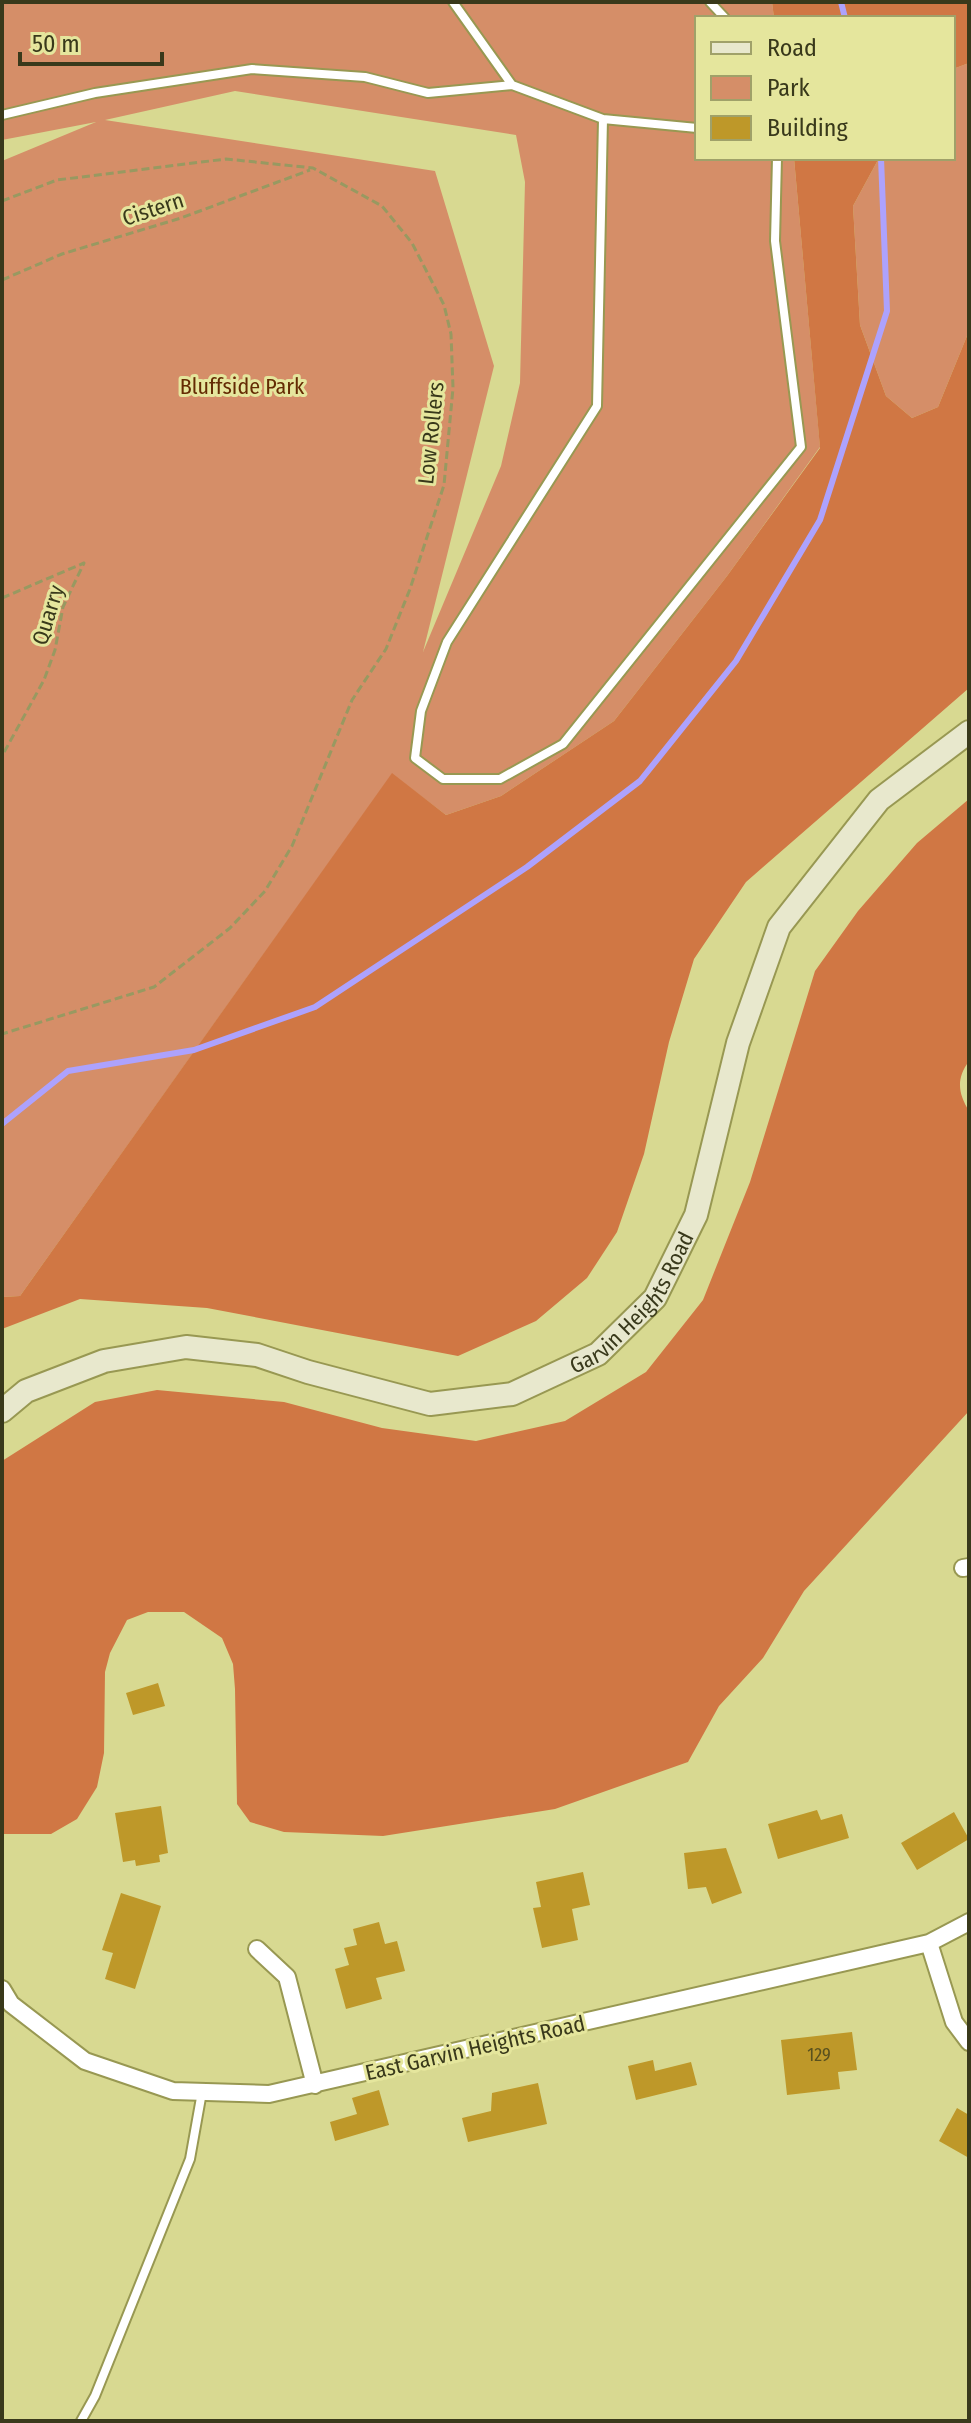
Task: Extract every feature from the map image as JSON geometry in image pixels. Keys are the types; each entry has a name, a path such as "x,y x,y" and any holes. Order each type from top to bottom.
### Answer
{"main road":[{"name":"Garvin Heights Road","path":"2,1411 26,1391 104,1361 186,1347 257,1355 308,1372 430,1404 512,1394 598,1354 655,1298 696,1215 738,1043 779,927 879,800 969,732"}],"street":[{"name":"East Garvin Heights Road","path":"2,1989 11,2004 85,2061 173,2091 269,2094 929,1943 969,1922"},
{"path":"929,1943 954,2022 969,2042"},
{"path":"257,1949 287,1977 315,2085"}],"lane":[{"path":"453,2 512,85"},
{"path":"2,115 95,93 252,69 365,77 428,93 512,85 603,119 695,128"},
{"path":"603,119 597,406 447,642 421,711 415,758 443,779 500,779 563,744 801,447 775,241 777,160"},
{"path":"81,2421 95,2396 190,2159 202,2092"}],"path":[{"name":"Low Rollers","path":"2,201 57,180 226,159 313,168 382,206 412,243 444,305 451,334 453,388 444,485 410,589 386,649 352,700 292,846 265,891 230,928 154,987 2,1034"},
{"name":"Cistern","path":"2,280 62,254 181,218 313,168"},
{"name":"Quarry","path":"2,598 84,563 63,607 55,650 44,680 2,756"}],"green space":[{"name":"Bluffside Park","path":"2,2 772,2 774,16 695,16 695,160 794,160 820,447 727,576 614,721 501,796 446,815 392,774 20,1296 2,1297 2,161 96,122 2,140","holes":["235,91 516,135 525,182 520,383 501,466 423,652 494,366 435,171 105,120"]},
{"path":"969,63 969,331 938,407 912,418 886,396 860,325 853,206 878,160 955,160 955,68"}],"shaded area":[{"path":"772,2 969,2 969,63 955,68 955,16 774,16"},
{"path":"794,160 878,160 853,206 860,325 886,396 912,418 938,407 969,331 969,688 746,882 694,959 669,1042 644,1154 617,1232 587,1278 536,1321 458,1356 207,1308 80,1299 2,1329 2,1297 20,1296 392,773 446,815 501,796 614,721 727,576 820,448"},
{"path":"969,799 969,1061 960,1086 969,1111 969,1411 804,1591 763,1658 719,1706 688,1762 555,1809 383,1836 284,1832 250,1822 237,1804 233,1664 222,1638 184,1612 148,1612 127,1620 110,1653 105,1672 104,1753 97,1787 77,1819 51,1834 2,1834 2,1461 95,1402 157,1390 284,1402 382,1428 476,1441 565,1421 646,1372 703,1300 750,1182 815,971 858,911 917,843"}],"building":[{"path":"158,1683 165,1706 133,1715 126,1693"},
{"path":"161,1806 168,1853 159,1855 160,1862 136,1866 135,1860 123,1862 115,1813"},
{"path":"817,1810 821,1820 842,1814 849,1838 778,1859 768,1824"},
{"path":"954,1812 969,1839 917,1870 901,1843"},
{"path":"726,1848 742,1893 712,1904 706,1887 688,1889 684,1853"},
{"path":"583,1872 590,1905 572,1909 578,1940 542,1948 533,1908 541,1907 536,1882"},
{"path":"121,1893 161,1906 135,1989 105,1979 113,1953 102,1950"},
{"path":"379,1922 385,1944 397,1941 405,1971 376,1978 382,1999 346,2009 335,1969 349,1965 344,1948 357,1945 353,1929"},
{"path":"852,2032 857,2070 838,2072 840,2089 787,2095 781,2040"},
{"path":"653,2060 655,2071 691,2062 697,2085 636,2100 628,2066"},
{"path":"538,2083 547,2124 468,2142 462,2118 491,2111 492,2093"},
{"path":"379,2090 389,2125 335,2141 330,2122 357,2114 352,2098"},
{"path":"957,2108 969,2115 969,2158 939,2141"}],"waterway":[{"path":"841,2 844,16"},
{"path":"2,1124 68,1071 194,1050 315,1007 527,867 640,781 736,661 820,520 887,311 881,160"}]}
